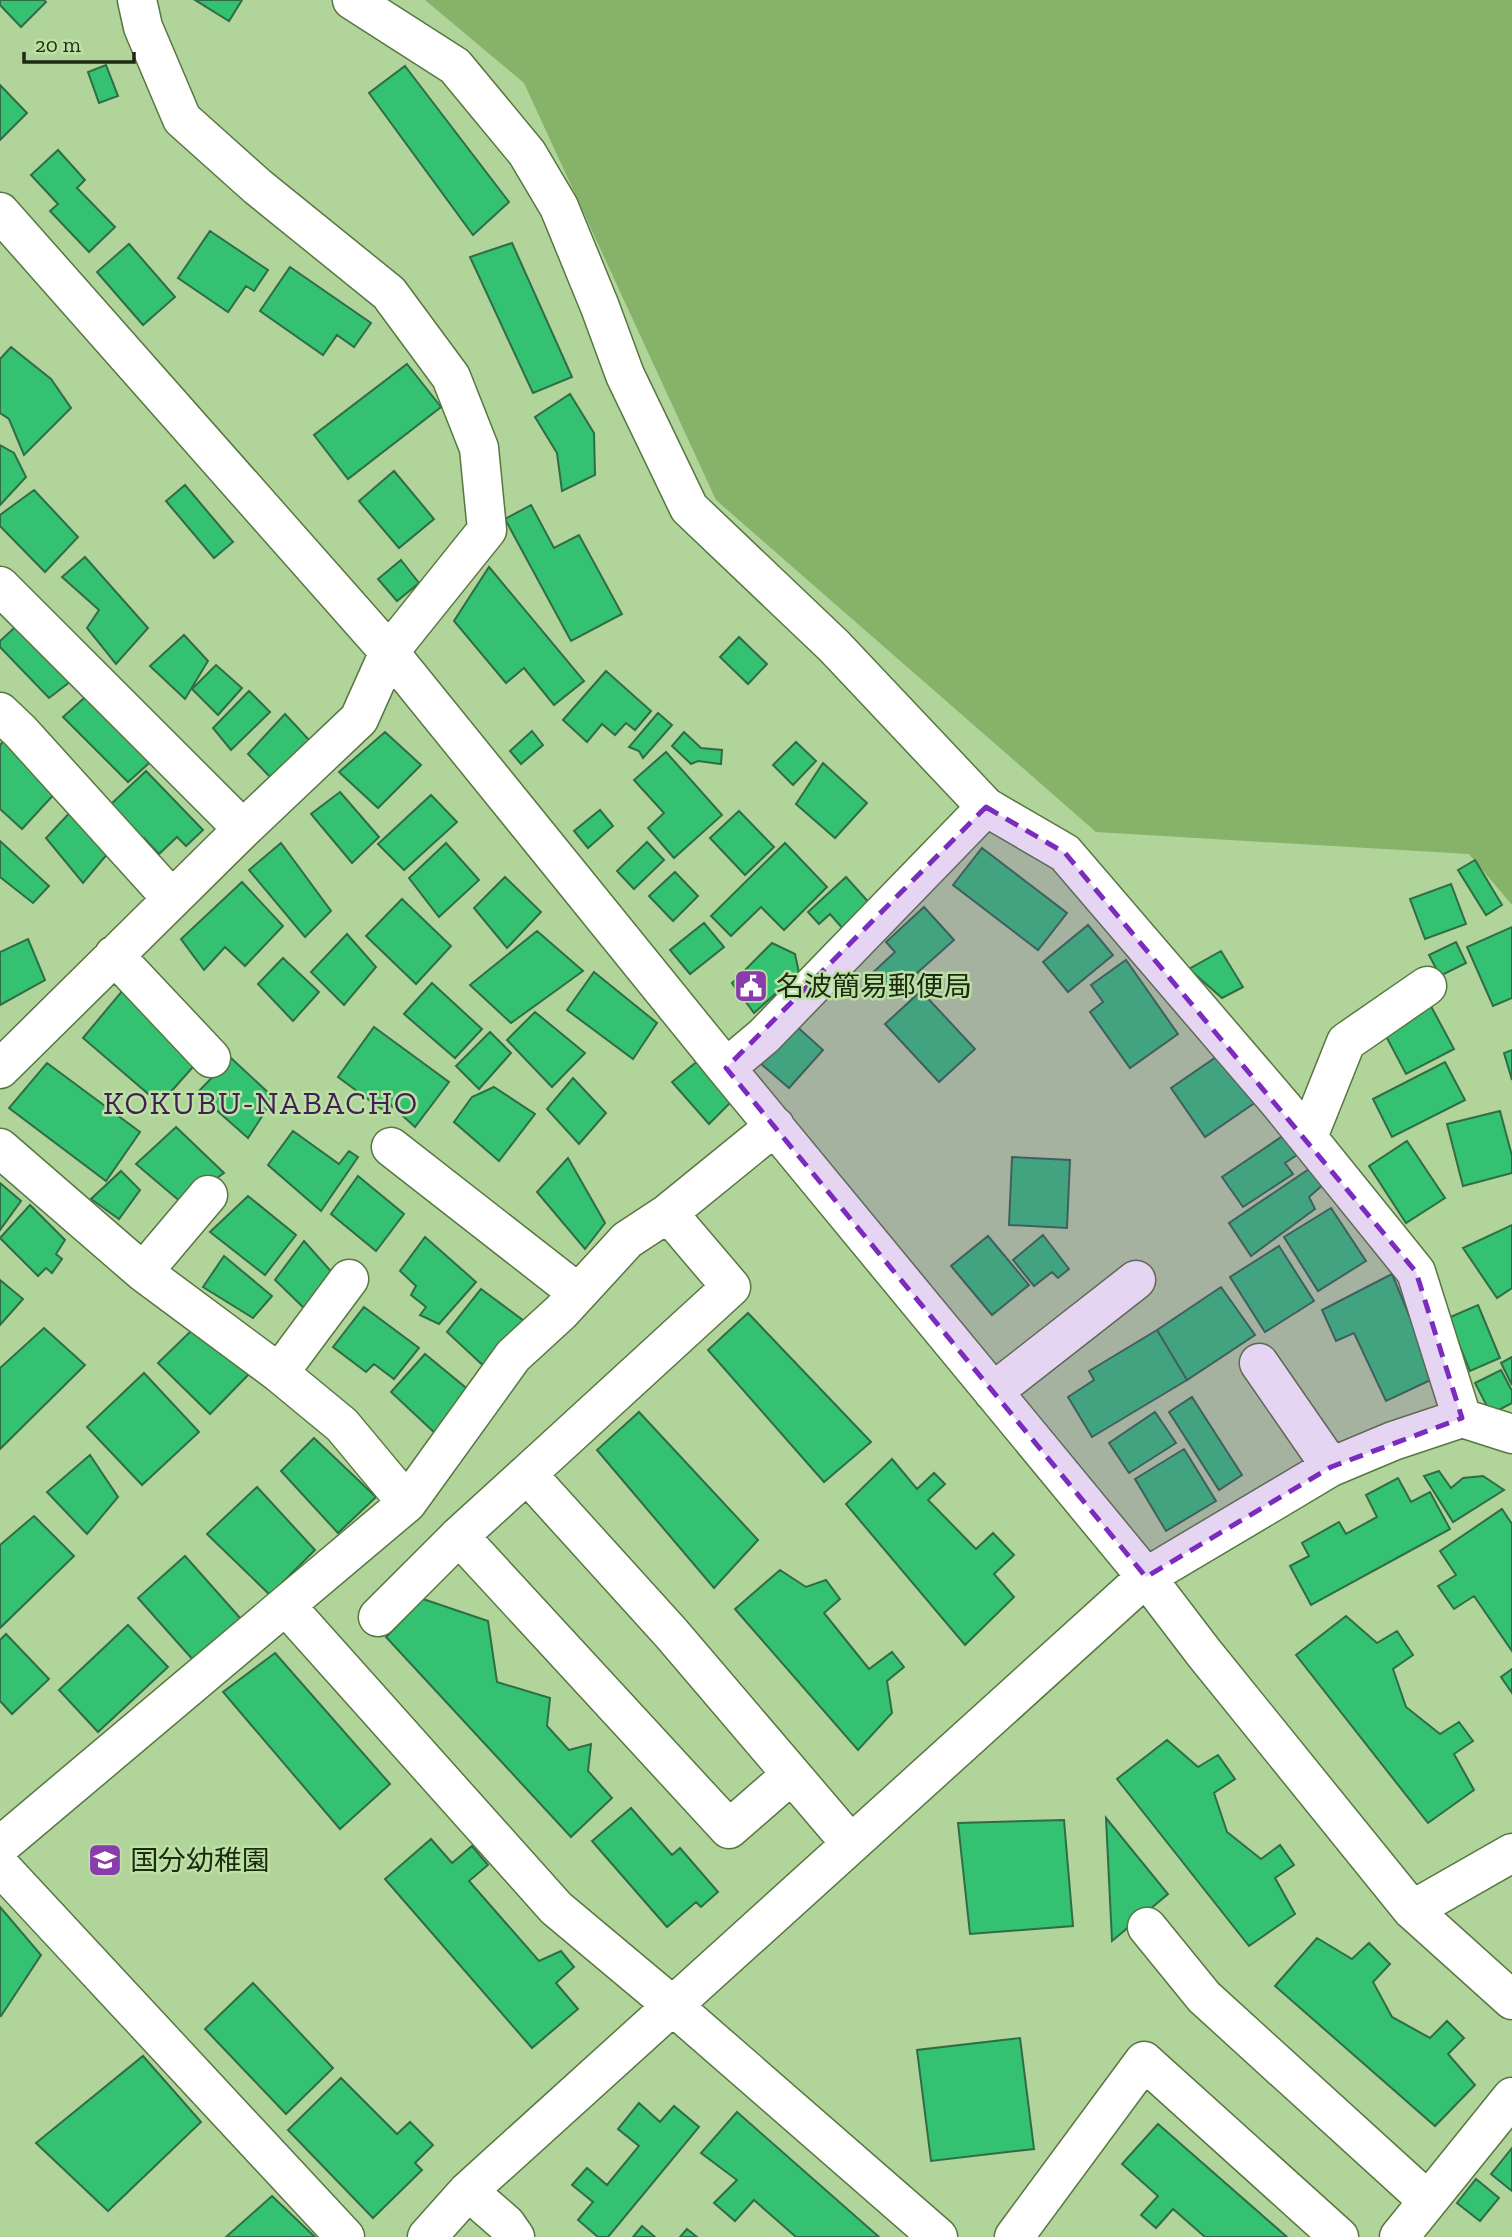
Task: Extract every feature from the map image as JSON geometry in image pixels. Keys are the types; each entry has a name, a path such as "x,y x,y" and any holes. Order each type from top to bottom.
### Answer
{"street":[{"path":"0,1069 243,829 359,719 389,652 487,530 480,448 450,377 389,293 258,187 182,119 144,27 137,0"},
{"path":"352,0 455,66 527,153 559,207 625,375 689,508 834,646 986,807 1065,853 1308,1137 1416,1272 1462,1418"},
{"path":"0,212 389,652 726,1068 1146,1577 1204,1653 1412,1910 1512,2000"},
{"path":"0,586 243,829"},
{"path":"0,712 172,899"},
{"path":"726,1068 764,1036 986,807"},
{"path":"114,955 211,1058"},
{"path":"1308,1137 1346,1042 1427,986"},
{"path":"6,1830 286,1606 407,1503 513,1356 578,1293 627,1240 668,1213 775,1126"},
{"path":"391,1147 578,1293"},
{"path":"0,1148 143,1272 279,1373 342,1425 407,1503"},
{"path":"143,1272 208,1195"},
{"path":"378,1617 458,1536 731,1287 668,1213"},
{"path":"279,1373 349,1279"},
{"path":"993,1392 1136,1280"},
{"path":"1259,1363 1331,1467"},
{"path":"427,2237 468,2191 1146,1577 1331,1467 1393,1441 1462,1418 1512,1434"},
{"path":"527,1474 679,1643 851,1844"},
{"path":"458,1536 729,1829 791,1775"},
{"path":"286,1606 556,1908 939,2237"},
{"path":"1412,1910 1512,1853"},
{"path":"0,1866 345,2237"},
{"path":"1147,1927 1204,1997 1428,2201"},
{"path":"1014,2237 1144,2061 1339,2237"},
{"path":"1399,2237 1512,2097"},
{"path":"468,2191 506,2224 515,2237"}],"highlighted area":[{"path":"986,807 1065,853 1416,1272 1462,1418 1331,1467 1146,1577 726,1068"}],"green space":[{"path":"425,0 1512,0 1512,905 1469,854 1096,832 716,500 524,83"}],"building":[{"path":"0,0 46,2 21,27 0,5"},
{"path":"195,0 242,0 229,21"},
{"path":"106,65 118,96 99,103 88,72"},
{"path":"405,66 509,202 473,235 369,93"},
{"path":"0,85 27,113 0,140"},
{"path":"58,150 85,180 77,188 115,227 89,252 50,211 58,204 31,175"},
{"path":"210,231 268,270 254,291 246,286 228,312 178,278"},
{"path":"512,243 572,377 533,393 470,257"},
{"path":"129,244 175,297 143,325 97,272"},
{"path":"290,267 371,323 354,347 337,335 323,355 260,311"},
{"path":"11,347 51,379 71,408 24,455 9,419 0,413 0,359"},
{"path":"407,364 441,407 348,479 314,435"},
{"path":"570,394 594,433 595,475 562,491 557,453 535,417"},
{"path":"0,445 14,453 26,477 0,505"},
{"path":"394,471 434,519 399,548 359,501"},
{"path":"185,485 233,542 214,558 166,501"},
{"path":"34,490 78,537 45,572 0,526 0,515"},
{"path":"531,505 554,548 579,535 622,614 571,641 505,519"},
{"path":"85,557 148,628 116,664 87,628 99,610 62,577"},
{"path":"401,560 419,583 397,601 378,579"},
{"path":"489,567 584,681 554,705 524,668 506,683 454,621"},
{"path":"24,619 79,675 49,698 0,647 0,641"},
{"path":"184,635 208,661 185,699 150,666"},
{"path":"739,637 767,664 748,684 720,657"},
{"path":"216,665 242,688 218,715 192,689"},
{"path":"606,671 651,711 635,730 626,723 615,735 602,724 587,742 563,720"},
{"path":"92,691 157,756 128,782 63,717"},
{"path":"249,691 270,712 231,750 213,728"},
{"path":"658,713 672,725 643,758 639,751 629,747"},
{"path":"285,714 310,741 273,780 248,754"},
{"path":"532,731 543,745 521,764 510,751"},
{"path":"385,732 421,765 378,808 339,772"},
{"path":"684,732 701,748 722,750 721,764 698,761 691,764 672,746"},
{"path":"6,738 58,790 22,829 0,809 0,745"},
{"path":"796,742 816,761 793,785 773,765"},
{"path":"666,752 722,815 674,858 648,828 664,813 634,780"},
{"path":"823,763 867,803 835,838 796,804"},
{"path":"146,771 203,830 186,846 177,837 159,854 109,806"},
{"path":"340,792 379,837 352,863 311,814"},
{"path":"431,795 457,822 404,870 378,844"},
{"path":"76,806 114,846 83,883 46,838"},
{"path":"600,810 613,826 588,848 574,831"},
{"path":"739,811 774,847 745,875 710,838"},
{"path":"0,841 49,886 33,903 0,877"},
{"path":"647,842 664,860 634,889 617,871"},
{"path":"281,843 331,911 305,937 249,870"},
{"path":"446,843 479,880 439,917 409,878"},
{"path":"785,843 827,887 784,930 761,907 731,936 711,916"},
{"path":"982,848 1067,913 1038,950 953,885"},
{"path":"1475,860 1502,905 1486,915 1458,870"},
{"path":"675,872 698,896 673,921 649,896"},
{"path":"505,877 541,912 507,948 474,908"},
{"path":"846,877 872,906 844,930 830,914 819,924 808,912"},
{"path":"242,882 283,926 245,966 225,947 204,970 181,939"},
{"path":"1451,884 1466,924 1425,939 1410,899"},
{"path":"402,899 451,946 416,984 366,936"},
{"path":"924,907 954,940 889,998 869,976 895,952 886,942"},
{"path":"704,923 724,947 690,974 670,950"},
{"path":"1088,925 1113,955 1068,992 1043,962"},
{"path":"1512,927 1512,998 1493,1006 1467,947"},
{"path":"537,931 583,971 511,1023 470,985"},
{"path":"347,934 376,967 344,1005 311,972"},
{"path":"28,939 45,980 0,1005 0,952"},
{"path":"1456,942 1466,963 1440,976 1429,955"},
{"path":"772,943 795,954 799,973 754,1013 732,983"},
{"path":"1221,951 1243,987 1222,998 1189,969"},
{"path":"283,958 319,992 293,1021 258,984"},
{"path":"1126,960 1178,1034 1130,1068 1090,1012 1103,1002 1091,985"},
{"path":"594,972 657,1023 633,1059 567,1010"},
{"path":"432,983 482,1029 455,1058 404,1014"},
{"path":"128,984 200,1059 160,1104 83,1038"},
{"path":"921,991 975,1049 939,1082 885,1024"},
{"path":"1426,997 1454,1049 1406,1074 1378,1021"},
{"path":"535,1012 585,1053 552,1087 507,1040"},
{"path":"794,1024 823,1050 789,1088 760,1063"},
{"path":"374,1027 449,1082 415,1127 391,1105 388,1114 338,1077"},
{"path":"490,1032 511,1053 479,1089 456,1066"},
{"path":"1512,1050 1512,1080 1504,1053"},
{"path":"1222,1053 1256,1102 1205,1137 1171,1088"},
{"path":"705,1055 738,1095 709,1124 672,1082"},
{"path":"231,1058 274,1098 248,1138 197,1093"},
{"path":"1445,1062 1465,1100 1392,1137 1373,1099"},
{"path":"47,1063 140,1132 106,1181 9,1108"},
{"path":"573,1078 606,1113 579,1144 547,1109"},
{"path":"494,1087 535,1114 499,1161 454,1122 472,1097"},
{"path":"1500,1111 1512,1156 1512,1173 1463,1186 1447,1124"},
{"path":"176,1127 224,1173 182,1203 136,1164"},
{"path":"293,1131 339,1164 349,1151 358,1157 321,1211 268,1165"},
{"path":"1290,1131 1303,1151 1285,1163 1293,1174 1243,1207 1222,1177"},
{"path":"1407,1141 1445,1198 1406,1223 1369,1166"},
{"path":"1012,1157 1070,1160 1067,1228 1009,1225"},
{"path":"568,1158 605,1223 585,1249 537,1192"},
{"path":"1315,1165 1325,1183 1309,1197 1315,1209 1251,1256 1229,1223"},
{"path":"121,1171 140,1190 119,1219 91,1199"},
{"path":"358,1176 404,1214 376,1251 331,1214"},
{"path":"0,1183 21,1201 0,1230"},
{"path":"248,1196 296,1235 265,1275 210,1232"},
{"path":"30,1205 65,1240 56,1254 62,1259 52,1273 46,1268 38,1276 0,1238"},
{"path":"1331,1208 1366,1261 1318,1291 1284,1237"},
{"path":"1512,1225 1512,1288 1497,1298 1463,1248"},
{"path":"1043,1235 1069,1269 1058,1278 1052,1272 1034,1286 1013,1260"},
{"path":"988,1236 1029,1285 992,1315 951,1266"},
{"path":"425,1237 476,1282 439,1324 420,1315 426,1307 411,1295 416,1286 400,1271"},
{"path":"304,1241 336,1277 308,1312 275,1280"},
{"path":"1279,1246 1314,1301 1265,1332 1230,1277"},
{"path":"224,1256 272,1296 253,1318 203,1287"},
{"path":"1392,1274 1435,1378 1386,1401 1354,1333 1336,1341 1322,1310"},
{"path":"0,1280 23,1299 0,1325"},
{"path":"1221,1287 1255,1335 1187,1380 1157,1330"},
{"path":"481,1289 528,1324 489,1371 447,1332"},
{"path":"1478,1305 1500,1358 1470,1371 1448,1318"},
{"path":"364,1307 419,1348 394,1379 374,1364 366,1372 333,1347"},
{"path":"748,1313 871,1442 824,1482 708,1350"},
{"path":"44,1328 85,1365 0,1449 0,1368"},
{"path":"192,1330 249,1374 210,1414 158,1363"},
{"path":"1157,1330 1187,1380 1092,1437 1068,1397 1094,1380 1089,1371"},
{"path":"425,1354 471,1392 437,1435 391,1392"},
{"path":"1512,1357 1512,1385 1501,1363"},
{"path":"1501,1370 1512,1391 1512,1403 1491,1414 1475,1383"},
{"path":"144,1373 199,1432 142,1485 87,1427"},
{"path":"1192,1397 1242,1475 1219,1490 1169,1412"},
{"path":"639,1412 758,1540 714,1588 597,1450"},
{"path":"1155,1412 1176,1443 1129,1473 1109,1443"},
{"path":"314,1438 376,1497 338,1533 281,1471"},
{"path":"1184,1449 1216,1501 1166,1531 1135,1479"},
{"path":"90,1455 118,1497 87,1534 47,1492"},
{"path":"892,1459 917,1489 934,1473 945,1484 928,1500 976,1549 993,1533 1014,1555 994,1574 1014,1597 965,1645 846,1504"},
{"path":"1439,1471 1451,1488 1463,1478 1483,1476 1504,1490 1453,1522 1424,1476"},
{"path":"1398,1478 1411,1502 1430,1492 1450,1529 1311,1605 1290,1566 1309,1556 1302,1543 1339,1522 1346,1534 1377,1517 1366,1495"},
{"path":"257,1487 315,1550 270,1595 207,1534"},
{"path":"1502,1509 1512,1524 1512,1651 1474,1596 1454,1609 1438,1586 1456,1575 1440,1551"},
{"path":"34,1516 74,1556 0,1628 0,1545"},
{"path":"185,1556 241,1619 194,1661 138,1598"},
{"path":"780,1570 806,1587 826,1580 840,1599 824,1613 869,1669 892,1652 904,1667 887,1681 892,1713 858,1750 735,1609"},
{"path":"423,1599 488,1621 497,1682 550,1698 547,1726 569,1750 591,1744 588,1771 612,1798 571,1837 386,1637"},
{"path":"1346,1616 1377,1643 1397,1631 1413,1655 1393,1669 1406,1707 1440,1734 1459,1722 1473,1741 1454,1754 1474,1790 1428,1823 1296,1655"},
{"path":"128,1625 168,1667 98,1732 59,1690"},
{"path":"6,1634 49,1679 12,1714 0,1701 0,1640"},
{"path":"275,1653 390,1784 340,1829 223,1692"},
{"path":"1512,1669 1512,1693 1501,1677"},
{"path":"1167,1740 1198,1767 1218,1755 1235,1779 1214,1793 1227,1832 1261,1859 1280,1845 1294,1865 1275,1878 1295,1914 1249,1946 1117,1779"},
{"path":"631,1808 672,1855 680,1848 718,1892 701,1907 696,1902 667,1927 592,1841"},
{"path":"1106,1818 1168,1894 1112,1941"},
{"path":"1064,1820 1073,1926 970,1934 958,1823"},
{"path":"431,1839 452,1863 472,1846 488,1865 469,1881 539,1961 561,1951 574,1967 556,1983 578,2009 532,2048 385,1879"},
{"path":"0,1907 41,1955 1,2016 0,2015"},
{"path":"1317,1938 1352,1959 1369,1943 1390,1964 1373,1982 1392,2017 1430,2038 1447,2021 1464,2038 1448,2054 1475,2085 1435,2126 1275,1986"},
{"path":"253,1983 333,2068 286,2114 205,2029"},
{"path":"1020,2038 1034,2149 931,2161 917,2050"},
{"path":"143,2056 201,2122 108,2211 36,2143"},
{"path":"341,2078 397,2134 410,2122 433,2145 415,2163 422,2170 373,2218 288,2130"},
{"path":"639,2103 660,2122 674,2106 699,2127 608,2237 598,2237 578,2220 593,2202 572,2185 587,2168 607,2185 639,2146 618,2129"},
{"path":"737,2112 879,2237 796,2237 754,2200 735,2221 714,2203 737,2180 701,2153"},
{"path":"1158,2124 1287,2237 1205,2237 1173,2209 1156,2228 1141,2215 1158,2196 1122,2164"},
{"path":"1512,2148 1512,2191 1491,2174"},
{"path":"1476,2179 1499,2198 1480,2221 1457,2203"},
{"path":"272,2196 315,2237 226,2237"},
{"path":"642,2226 655,2237 633,2237"},
{"path":"687,2229 697,2237 680,2237"}],"place":[{"name":"名波簡易郵便局","path":"751,986"},
{"name":"国分幼稚園","path":"105,1860"}],"district":[{"name":"KOKUBU-NABACHO","path":"261,1103"}]}
